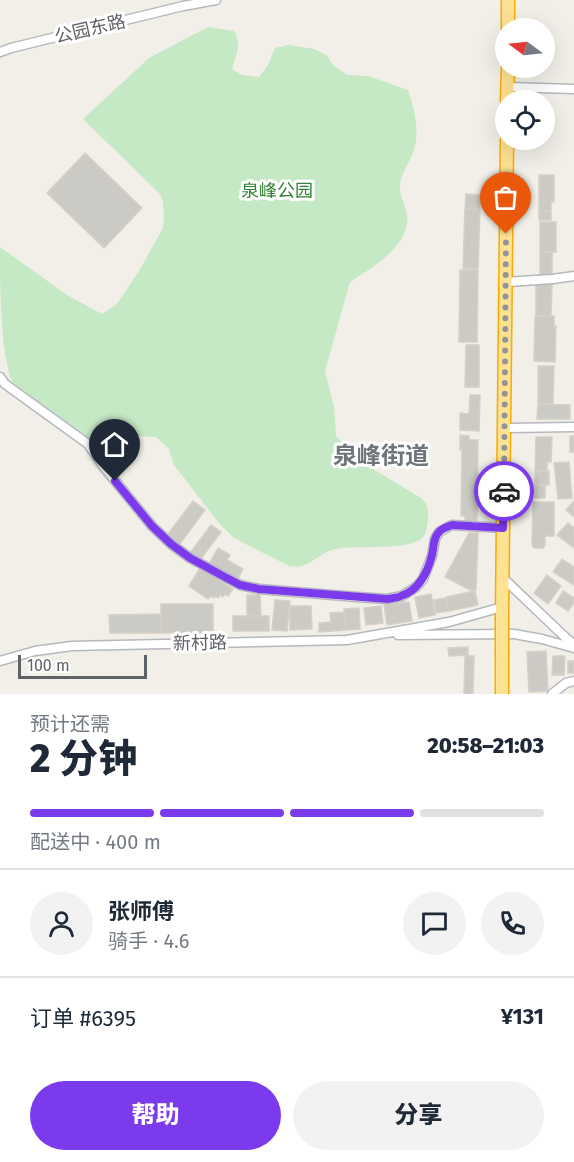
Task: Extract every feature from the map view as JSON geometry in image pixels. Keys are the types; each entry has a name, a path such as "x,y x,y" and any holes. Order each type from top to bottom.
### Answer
{"highway":[{"path":"508,0 508,18"},
{"path":"507,78 507,87"},
{"path":"502,694 507,150"}],"street":[{"name":"公园东路","path":"0,52 183,6 216,0"},
{"path":"507,87 574,89"},
{"path":"506,282 574,276"},
{"path":"0,377 5,384 88,444 152,526 171,544 190,558 240,585 259,589 357,597 387,599 402,596 416,587 423,579 438,532 452,525 503,528"},
{"path":"505,428 574,427"},
{"path":"502,577 574,646"},
{"name":"新村路","path":"0,661 36,651 72,646 346,640 502,612"},
{"name":"新村路","path":"365,636 514,634 574,646"},
{"path":"552,694 566,683 574,681"}],"green space":[{"name":"泉峰公园","path":"208,27 234,31 238,45 232,69 242,75 259,77 268,65 275,48 288,45 314,49 326,55 333,65 347,75 368,76 408,90 414,112 416,142 400,184 407,215 407,226 403,237 388,255 350,282 325,371 334,407 336,436 363,463 421,498 428,508 427,529 423,537 417,541 396,546 336,549 303,566 289,566 234,538 219,523 174,465 169,449 156,437 136,436 126,453 99,445 13,383 5,355 3,337 0,247 67,295 102,314 117,304 163,228 163,202 160,194 83,119 149,58"}],"building":[{"path":"85,153 142,208 104,248 47,193"},
{"path":"539,175 554,175 554,202 551,202 551,211 539,211"},
{"path":"466,194 480,195 480,209 465,209"},
{"path":"465,209 480,209 478,269 463,268"},
{"path":"539,211 551,211 551,220 539,220"},
{"path":"540,222 556,222 556,252 540,252"},
{"path":"540,252 552,252 552,276 540,276"},
{"path":"460,270 478,270 477,342 459,342"},
{"path":"536,283 552,283 551,316 536,316"},
{"path":"535,316 554,316 555,362 534,361"},
{"path":"466,345 479,345 479,387 465,387"},
{"path":"538,366 554,366 553,404 538,404"},
{"path":"470,395 480,395 479,431 460,430 460,413 469,414"},
{"path":"538,404 570,405 570,419 537,419"},
{"path":"460,435 469,436 469,440 478,440 477,521 465,520 465,516 461,516 462,450 460,450"},
{"path":"570,436 574,436 574,452 570,452"},
{"path":"536,437 552,437 551,462 547,462 547,471 535,471"},
{"path":"569,462 572,498 558,499 554,463"},
{"path":"535,471 549,471 549,485 535,485"},
{"path":"535,485 545,485 545,498 535,498"},
{"path":"193,501 205,510 180,544 168,534"},
{"path":"574,501 574,517 566,510"},
{"path":"533,502 554,502 554,536 545,536 543,548 534,548 532,545"},
{"path":"568,523 574,528 574,548 557,535"},
{"path":"211,525 221,532 200,560 190,553"},
{"path":"469,533 478,533 476,590 470,590 445,577"},
{"path":"218,548 230,555 227,560 243,569 238,579 209,564"},
{"path":"562,559 574,567 574,585 553,572"},
{"path":"200,568 233,589 228,596 225,594 223,597 220,595 214,598 210,596 208,599 189,586"},
{"path":"547,575 561,586 548,604 534,593"},
{"path":"475,591 478,605 449,611 446,597"},
{"path":"563,591 574,598 574,603 568,611 556,603"},
{"path":"431,594 435,615 419,618 415,597"},
{"path":"247,595 260,595 261,616 247,616"},
{"path":"446,598 449,611 436,613 434,600"},
{"path":"275,600 290,601 287,631 272,630"},
{"path":"409,602 412,621 387,625 384,605"},
{"path":"161,604 213,604 213,633 161,633"},
{"path":"290,606 311,606 312,629 290,630"},
{"path":"381,606 383,623 366,625 364,608"},
{"path":"359,608 360,629 346,630 344,609"},
{"path":"345,612 346,630 319,632 319,623 331,622 330,613"},
{"path":"161,614 161,633 110,633 109,615"},
{"path":"233,616 269,616 269,631 233,631"},
{"path":"468,647 468,655 449,656 448,648"},
{"path":"546,651 548,691 529,692 527,652"},
{"path":"465,656 474,656 473,694 464,694"},
{"path":"553,656 565,656 564,675 552,675"},
{"path":"568,661 574,661 574,673 568,673"}],"way so far":[{"path":"504,491 506,234"}],"district":[{"name":"泉峰街道","path":"381,456"}],"route":[{"path":"115,481 152,526 171,544 190,558 240,585 259,589 387,599 402,596 416,587 423,579 438,532 446,527 452,525 503,528 504,491"}]}
